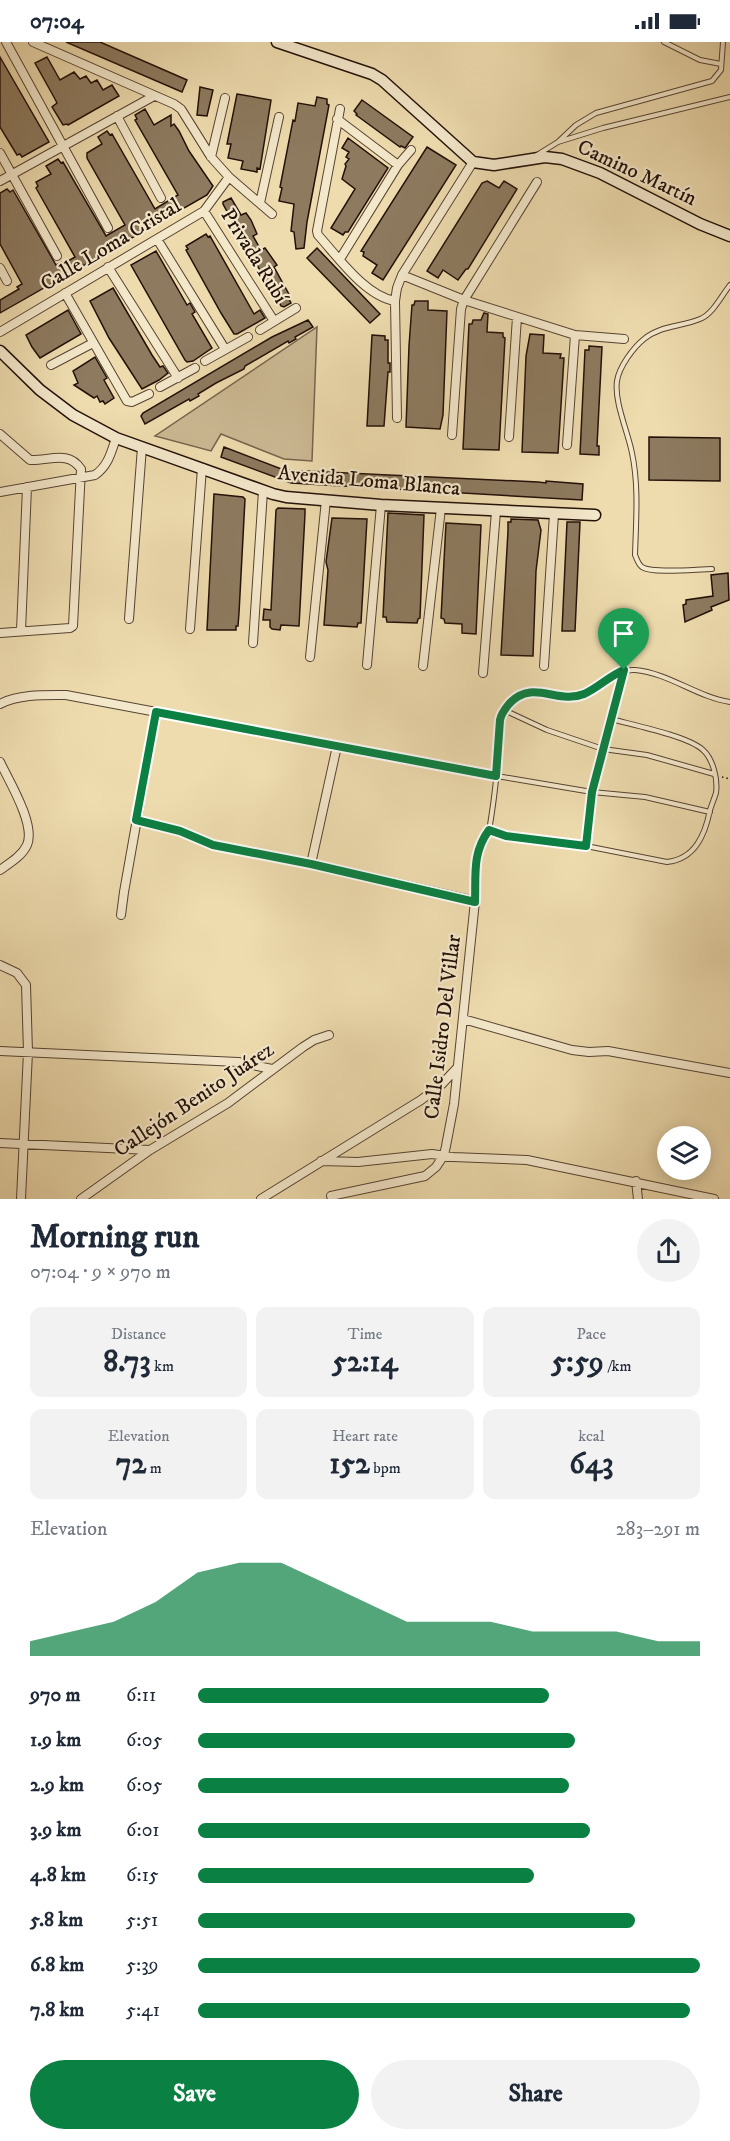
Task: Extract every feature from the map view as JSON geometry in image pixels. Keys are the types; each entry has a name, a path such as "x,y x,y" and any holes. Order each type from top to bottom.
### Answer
{"street":[{"path":"6,42 108,228"},
{"path":"33,42 181,109 212,157 229,177 272,214"},
{"path":"277,42 372,74 382,80 473,162 402,275 397,288 395,301 397,418"},
{"path":"0,181 154,96"},
{"path":"212,157 225,98"},
{"path":"339,109 316,226 318,235 372,293 385,300 395,301"},
{"path":"117,116 161,198"},
{"path":"260,203 279,117"},
{"path":"337,119 399,165"},
{"path":"340,259 399,165 411,150"},
{"path":"0,153 57,256"},
{"name":"Camino Martín","path":"473,162 494,165 531,158 562,159 600,173 717,232 730,236"},
{"name":"Calle Loma Cristal","path":"0,332 204,211 229,177"},
{"path":"452,435 459,315 464,300 537,182"},
{"name":"Privada Rubí","path":"204,211 274,321"},
{"path":"157,238 225,349"},
{"path":"108,267 178,378"},
{"path":"0,268 7,281"},
{"path":"402,275 464,300 575,335 624,339"},
{"path":"65,293 127,401 149,394"},
{"name":"Privada Rubí","path":"260,330 296,308"},
{"path":"509,437 517,317"},
{"path":"567,445 575,335"},
{"path":"206,361 248,337"},
{"path":"51,365 93,343"},
{"name":"Avenida Loma Blanca","path":"0,351 40,390 73,415 116,438 263,491 286,497 381,505 595,515"},
{"path":"160,387 195,368"},
{"path":"0,434 30,460 65,458 79,465 81,469 72,628 0,633"},
{"path":"0,492 95,475 103,470 116,438"},
{"path":"0,446 12,444"},
{"path":"129,619 142,447"},
{"path":"190,629 202,468"},
{"path":"21,631 27,488"},
{"path":"253,643 263,491"},
{"path":"310,657 326,500"},
{"path":"367,665 381,505"},
{"path":"423,666 441,508"},
{"path":"483,673 496,511"},
{"path":"544,666 554,514"},
{"path":"0,704 27,697 66,695 337,746 311,864"},
{"path":"121,915 156,712"},
{"path":"0,762 26,819 30,837 20,855 0,870"},
{"path":"136,820 180,831 213,845 311,864 475,902"},
{"name":"Calle Isidro Del Villar","path":"444,1155 454,1104 475,902"},
{"path":"0,965 17,973 26,985 28,1052 21,1199"},
{"path":"463,1019 572,1050 608,1051 730,1073"},
{"name":"Callejón Benito Juárez","path":"81,1199 150,1150 228,1103 314,1040 329,1035"},
{"path":"0,1051 238,1062 272,1069"},
{"path":"261,1199 421,1100 458,1068"},
{"path":"0,1143 150,1150"},
{"path":"321,1161 358,1161 432,1154 527,1160 714,1199"},
{"path":"331,1196 425,1176 436,1167 444,1155"},
{"path":"636,1181 638,1199"}],"lane":[{"path":"664,42 700,60 721,64"},
{"path":"531,158 558,142 576,125 596,113 712,81 721,70 723,42"},
{"path":"558,142 603,128 730,97"},
{"path":"712,569 654,570 641,567 638,563 632,454 618,395 617,380 628,357 644,339 667,327 702,319 730,285"},
{"path":"586,846 592,792 624,670"},
{"path":"475,902 476,856 489,830 500,720 504,710 518,696 546,692 567,697 584,694 615,673 624,670 646,672 699,694 730,702"},
{"path":"504,710 547,730 603,749 647,755 715,774"},
{"path":"489,830 506,836 586,846 659,861 677,861 685,857 700,842 706,830 716,788 715,774 710,760 705,751 698,746 611,719"},
{"path":"337,746 592,792 645,797 710,812"}],"shaded area":[{"path":"317,327 312,461 284,459 221,434 211,451 155,436"}],"building":[{"path":"66,42 100,42 187,80 182,92"},
{"path":"0,57 49,142 22,157 20,154 17,155 0,127"},
{"path":"47,57 60,80 74,72 80,79 86,76 91,83 97,80 103,90 112,85 119,96 68,125 63,125 52,107 57,103 35,63"},
{"path":"200,87 213,90 207,116 197,115"},
{"path":"237,94 271,100 260,169 257,168 257,172 241,169 243,161 228,158 231,144 227,144"},
{"path":"317,97 327,99 329,105 304,248 296,249 294,232 291,231 294,204 279,201 282,188 280,187 298,103 315,106"},
{"path":"362,100 413,137 405,148 400,147 356,115 354,111"},
{"path":"145,109 154,125 171,115 171,126 174,124 179,131 189,151 213,186 207,195 0,313 0,300 19,289 17,287 22,284 0,244 0,193 7,189 10,192 13,190 56,265 75,257 36,188 38,186 36,182 51,174 46,166 58,159 61,163 63,162 106,236 125,225 87,158 87,153 102,144 98,137 107,131 110,135 112,134 155,209 178,195 135,120 137,119 135,115"},
{"path":"348,138 388,168 348,232 343,235 331,228 355,189 342,179 349,152 342,148"},
{"path":"427,147 456,165 383,280 372,273 377,265 363,256 364,252 361,251"},
{"path":"487,181 499,188 504,181 517,189 468,269 458,280 443,270 438,278 427,271 482,183"},
{"path":"231,198 241,215 246,213 251,220 257,234 253,236 261,250 265,248 277,265 274,267 291,298 289,299 291,303 284,307 281,306 223,204"},
{"path":"206,234 210,236 254,314 260,310 265,318 237,334 234,334 221,313 186,250 188,249 186,246"},
{"path":"317,248 380,314 370,323 307,258"},
{"path":"156,251 187,305 190,303 195,312 192,314 212,348 193,361 185,360 131,265"},
{"path":"113,288 152,355 160,367 163,366 168,373 142,389 109,338 90,301"},
{"path":"415,301 428,301 428,310 447,311 443,415 440,429 406,427 409,346 412,305"},
{"path":"68,310 81,334 40,358 26,335"},
{"path":"484,313 488,314 487,332 503,333 505,338 499,450 463,449 469,324 472,324 473,320 481,320"},
{"path":"308,320 313,327 295,337 296,339 289,343 288,341 198,394 199,396 190,401 189,399 145,424 141,416 143,413 272,337"},
{"path":"530,334 544,335 543,353 561,354 560,358 564,358 558,453 522,452 526,356"},
{"path":"372,335 385,336 385,340 388,340 390,372 388,372 384,426 367,426"},
{"path":"589,346 602,347 597,446 599,446 599,455 580,454 585,350 589,350"},
{"path":"95,357 107,378 104,380 114,398 105,404 103,401 100,402 97,396 94,398 74,385 78,383 73,371"},
{"path":"649,437 720,438 720,481 649,480"},
{"path":"224,447 284,470 583,484 582,500 291,483 221,457"},
{"path":"214,494 245,499 239,613 236,630 207,630"},
{"path":"278,508 305,509 299,626 281,625 280,630 270,627 270,620 263,620 264,609 271,610 276,510"},
{"path":"388,513 424,515 420,618 417,623 387,622 386,617 383,617"},
{"path":"332,518 367,519 361,623 358,623 357,627 324,625 328,570 326,562"},
{"path":"511,519 538,520 541,530 536,571 533,656 501,655 508,522 511,522"},
{"path":"567,522 580,522 575,631 562,631"},
{"path":"446,523 481,525 476,634 462,633 462,624 445,623 441,618"},
{"path":"728,573 729,600 685,622 683,605 686,604 686,600 713,596 711,575"}],"route":[{"path":"624,670 592,792 586,846 506,836 489,830 476,856 475,902 311,864 213,845 180,831 136,820 156,712 496,776 501,714 518,696 536,692 567,697 584,694 615,673 624,670"}]}
